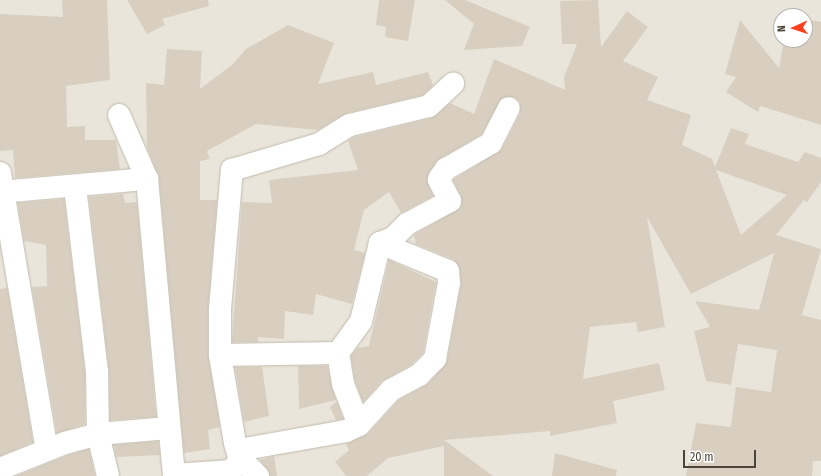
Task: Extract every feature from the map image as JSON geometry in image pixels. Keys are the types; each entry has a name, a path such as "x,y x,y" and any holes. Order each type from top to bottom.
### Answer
{"street":[{"path":"258,476 240,457 220,355 220,309 232,170 319,144 350,125 429,106 453,84"},
{"path":"380,243 393,238 407,224 450,201 439,180 440,177 446,169 492,143 509,108"},
{"path":"119,115 147,179 174,476 230,471 240,457 250,448 346,431 359,425 391,390 419,375 435,359 449,283 448,271 380,243"},
{"path":"47,450 1,186 75,186 147,179"},
{"path":"75,186 97,372 98,434 108,476"},
{"path":"359,425 343,384 338,353 361,321 380,243"},
{"path":"220,355 338,353"},
{"path":"0,469 47,450 98,434 169,428"}],"shaded area":[{"path":"0,0 821,0 821,476 0,476"}],"building":[{"path":"62,0 107,0 110,80 66,86 67,127 85,126 85,140 116,140 120,169 15,178 13,150 0,151 0,14 63,17"},
{"path":"127,0 208,0 209,6 162,19 165,25 147,34"},
{"path":"379,0 415,0 408,41 385,37 386,27 376,25"},
{"path":"445,0 465,0 530,27 522,46 464,50 474,24"},
{"path":"598,0 601,47 627,11 648,27 623,61 658,77 647,100 691,115 682,145 712,159 715,167 731,128 749,134 745,144 798,162 805,152 821,158 821,182 807,202 804,200 776,235 821,249 802,315 821,320 821,461 813,461 812,476 686,476 696,423 731,427 736,387 771,392 777,350 738,344 731,385 706,381 694,331 710,327 695,301 759,310 774,253 691,294 647,217 665,327 638,332 636,322 590,327 583,379 659,363 665,390 613,401 617,423 550,436 550,431 444,440 493,476 444,476 444,446 388,458 367,476 346,476 335,462 349,450 346,444 368,434 399,400 428,384 447,362 461,285 460,270 453,259 416,244 414,235 460,208 461,196 453,180 502,149 520,114 520,102 514,97 502,98 482,134 436,161 427,181 433,196 401,213 389,192 364,210 354,250 365,253 352,304 316,294 313,315 285,311 284,339 258,337 258,342 232,342 242,202 272,203 269,180 358,170 348,141 355,137 432,118 450,103 474,114 494,59 565,90 564,77 577,44 562,44 560,1","holes":["716,170 787,195 741,235"]},
{"path":"740,20 779,68 783,48 813,48 813,20 821,22 821,125 760,106 758,112 726,92 736,77 725,74"},
{"path":"288,25 334,43 318,84 373,72 376,85 428,72 433,85 423,95 347,113 318,130 256,124 207,151 210,159 200,161 200,200 217,200 208,308 208,355 220,427 208,430 210,449 184,453 159,178 147,147 146,83 164,85 167,49 202,51 200,89 233,64 246,49"},
{"path":"123,194 125,203 137,202 156,417 110,420 109,371 89,197"},
{"path":"64,199 85,373 85,424 57,433 32,287 47,286 46,245 24,241 18,203"},
{"path":"389,260 436,282 423,353 411,365 382,381 363,402 355,381 351,356 357,348 369,346"},
{"path":"7,288 33,442 0,456 0,289"},
{"path":"298,366 327,366 336,400 299,409"},
{"path":"235,367 262,367 269,416 244,422"},
{"path":"337,402 343,419 336,420 330,407"},
{"path":"158,441 160,455 116,457 114,445"},
{"path":"89,449 95,476 16,476 69,455"},
{"path":"555,453 617,470 616,476 552,476"},
{"path":"274,456 277,476 270,476 260,460"}]}
